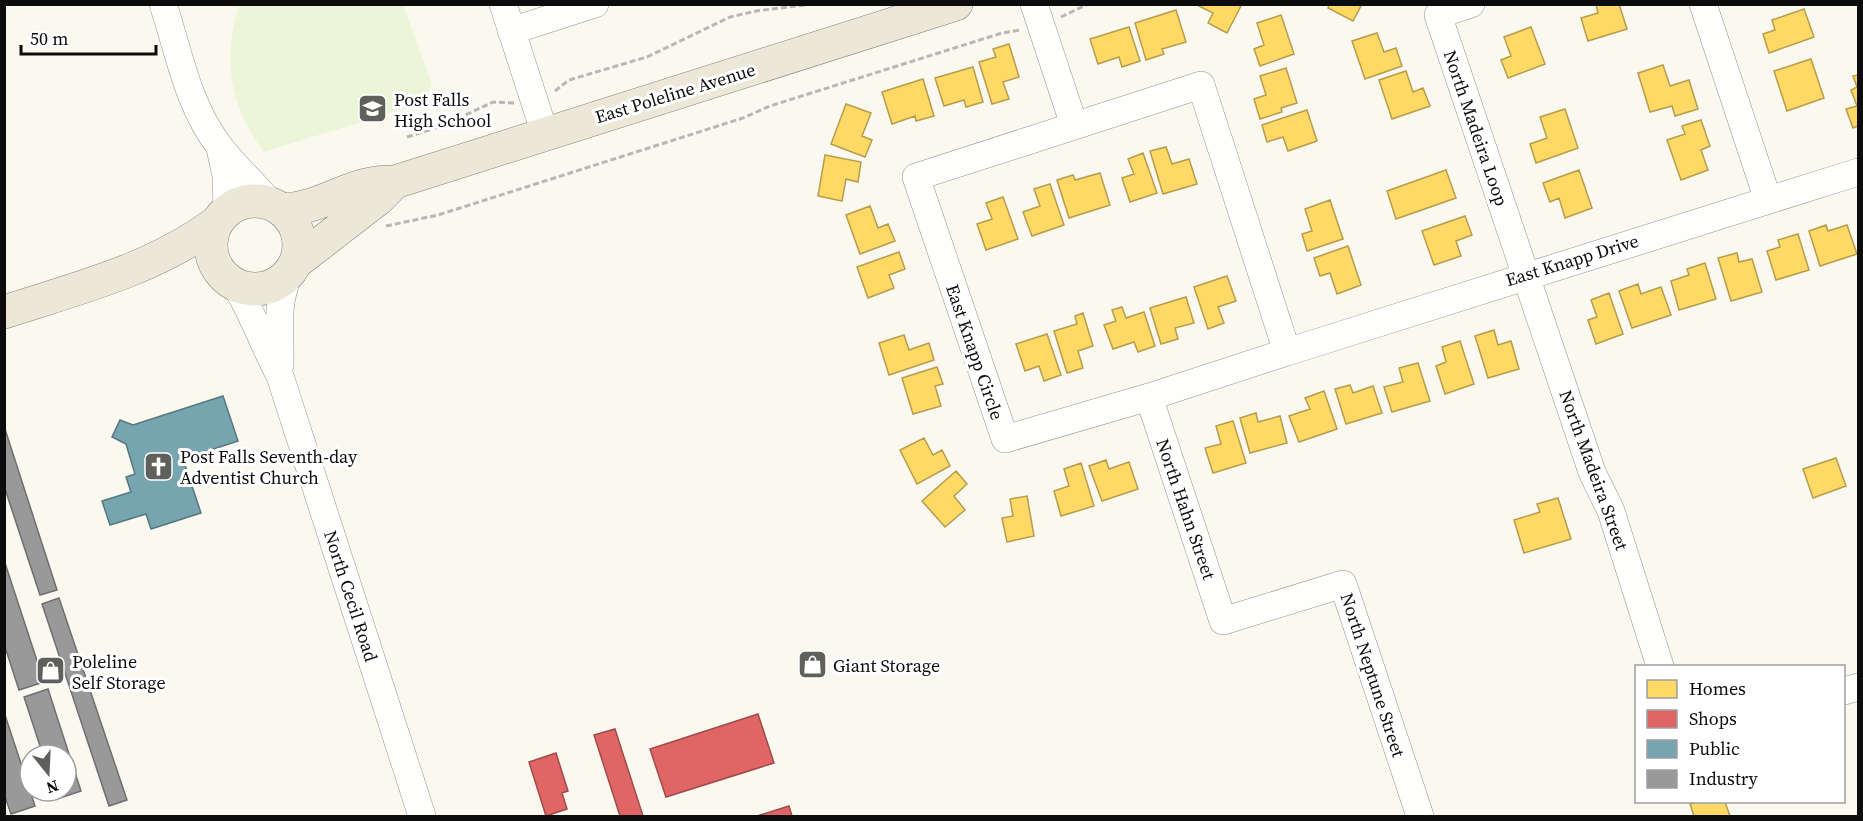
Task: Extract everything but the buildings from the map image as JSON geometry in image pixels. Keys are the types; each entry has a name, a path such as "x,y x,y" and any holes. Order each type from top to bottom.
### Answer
{"main road":[{"name":"East Poleline Avenue","path":"276,207 302,209 359,184 395,182 956,4"},
{"name":"East Poleline Avenue","path":"291,269 378,199 395,182"},
{"path":"4,312 139,268 198,236 240,203 255,201 276,207 293,221 298,235 299,249 291,269 276,284 263,288 249,288 229,280 178,267 139,268"},
{"path":"222,216 212,236 211,251 215,264 229,280"}],"street":[{"path":"163,4 196,107 220,148 276,207"},
{"path":"503,4 545,134"},
{"path":"511,31 596,4"},
{"path":"1034,4 1074,125"},
{"name":"North Madeira Loop","path":"1471,4 1438,15 1526,274"},
{"path":"1703,4 1768,200"},
{"name":"East Knapp Circle","path":"1201,85 1287,352 1149,397 1005,439 916,177 1201,85"},
{"path":"220,148 226,176 222,216"},
{"name":"East Knapp Drive","path":"1287,352 1526,274 1858,172"},
{"name":"North Cecil Road","path":"280,376 281,342 277,319 279,300 291,269"},
{"name":"North Madeira Street","path":"1526,274 1592,472 1611,511 1660,665"},
{"name":"North Cecil Road","path":"229,280 257,324 266,350 280,376 422,816"},
{"name":"North Hahn Street","path":"1149,397 1223,621"},
{"name":"North Neptune Street","path":"1223,621 1343,584 1420,816"}],"path":[{"path":"407,137 442,126 493,102 509,104 533,97 556,90 569,80 647,57 730,17 756,11 812,4"},
{"path":"1068,15 1088,4"},
{"path":"382,228 438,215 743,118 803,95 1002,33 1019,30"}],"green space":[{"path":"240,4 403,5 432,84 425,102 264,152 243,117 232,81 231,44"}],"place":[{"name":"Post Falls High School","path":"373,109"},
{"name":"Post Falls Seventh-day Adventist Church","path":"159,466"},
{"name":"Giant Storage","path":"812,665"},
{"name":"Poleline Self Storage","path":"51,671"}]}
